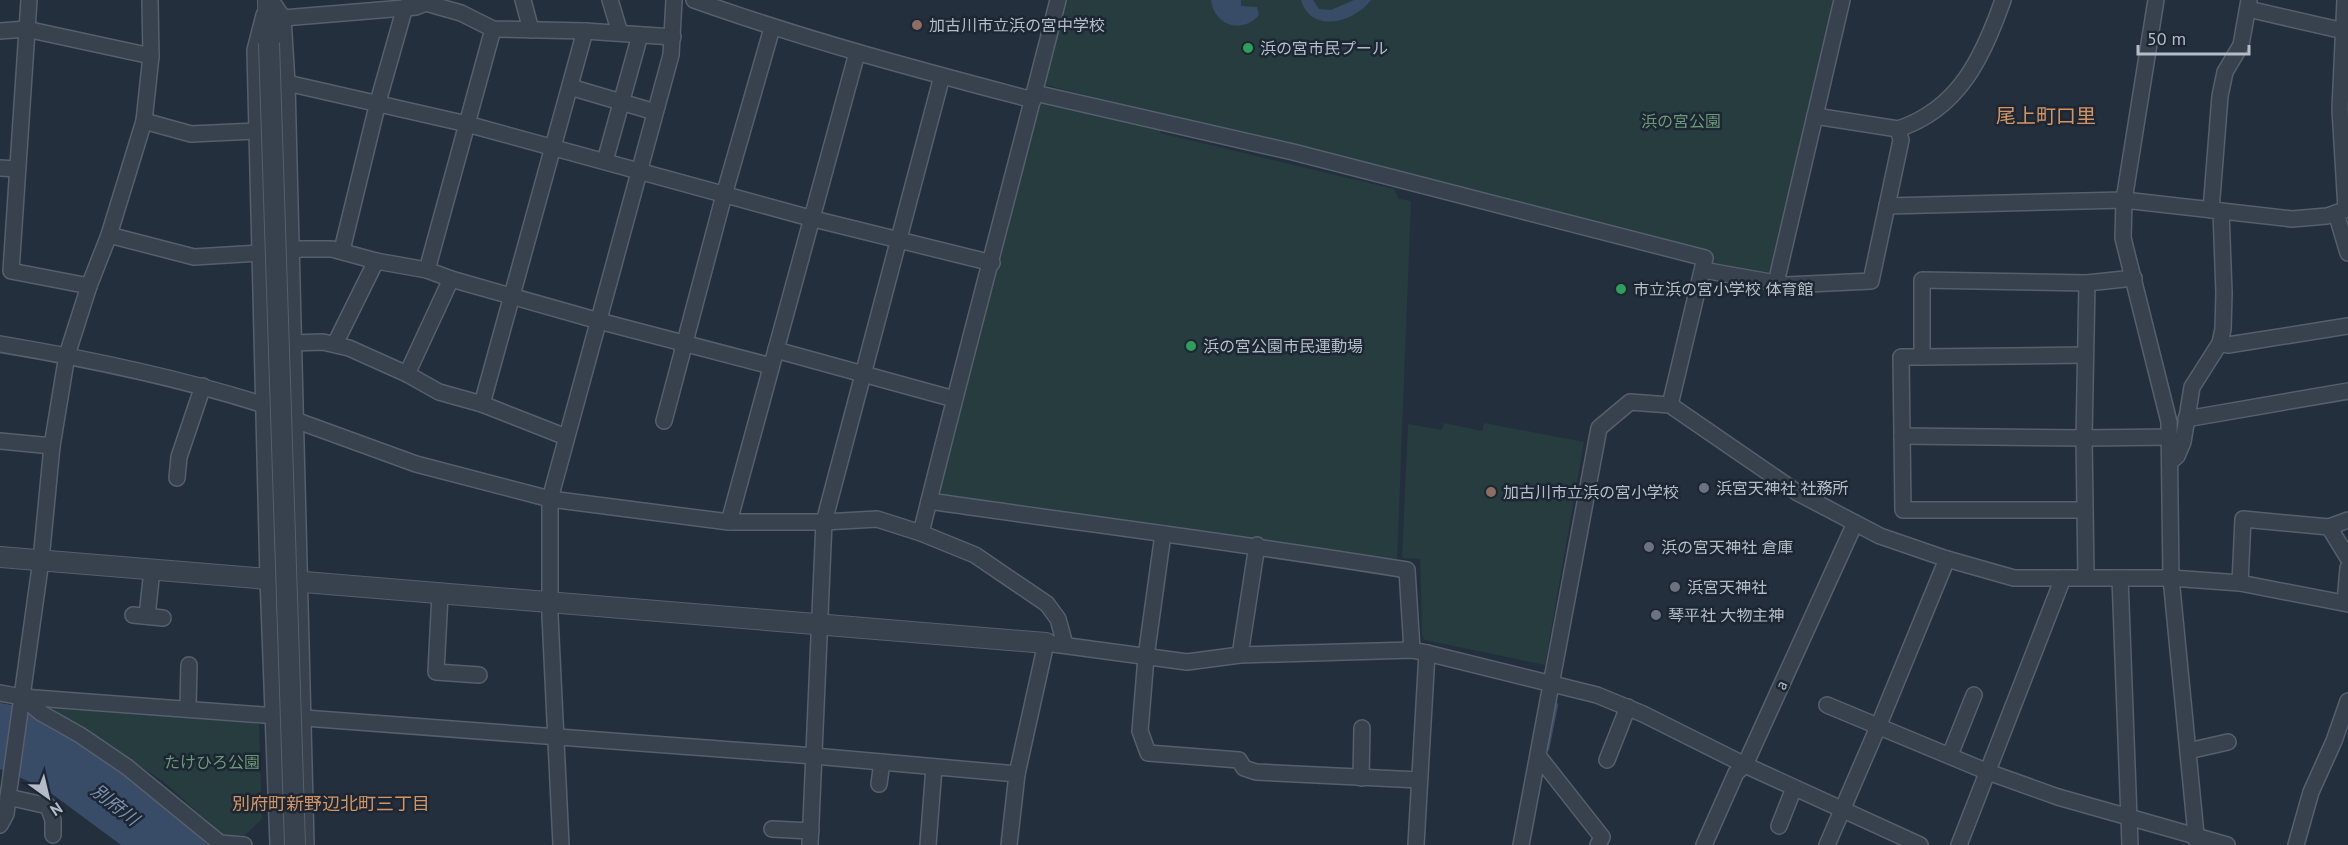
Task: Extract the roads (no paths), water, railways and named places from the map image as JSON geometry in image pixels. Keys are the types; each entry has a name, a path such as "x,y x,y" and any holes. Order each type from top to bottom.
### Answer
{"street":[{"path":"29,0 10,271 89,286"},
{"path":"0,825 6,814 8,798 5,780 22,697 41,560 52,446 67,355 89,286 109,235 144,121 151,56 150,0"},
{"path":"269,0 284,18 289,252 301,582 306,845"},
{"path":"269,0 295,845"},
{"path":"269,0 255,50 268,578 275,715 278,845"},
{"path":"523,0 531,30"},
{"path":"610,0 620,33"},
{"path":"561,845 549,603 550,499 671,55 674,0"},
{"path":"694,0 772,28 942,76 1293,152 1705,258 1670,405"},
{"path":"921,533 1058,0"},
{"path":"1776,283 1842,0"},
{"path":"1815,116 1898,129 1919,122 1934,113 1965,81 1982,50 2003,0"},
{"path":"2156,0 2124,200 2123,238 2169,422 2171,578 2197,841"},
{"path":"2345,0 2343,210 2348,253"},
{"path":"284,18 416,7 426,1 461,13 493,29 673,36"},
{"path":"2170,462 2177,456 2183,442 2192,387 2220,343 2223,329 2224,293 2216,210 2220,96 2225,72 2241,45 2249,4 2344,31"},
{"path":"342,250 378,102 405,7"},
{"path":"664,422 724,195 772,28"},
{"path":"0,31 26,29 151,56"},
{"path":"427,270 493,29"},
{"path":"483,404 585,31"},
{"path":"604,161 640,35"},
{"path":"729,522 810,218 857,53"},
{"path":"772,829 811,838 824,522 942,76"},
{"path":"286,83 378,102 466,124 810,218 992,263"},
{"path":"570,87 655,112"},
{"path":"144,121 191,135 258,131"},
{"path":"1703,270 1787,285 1871,281 1901,141 1898,129"},
{"path":"0,168 17,169"},
{"path":"1887,206 2124,200 2292,219 2327,216 2343,210"},
{"path":"109,235 194,257 260,253"},
{"path":"289,252 300,249 342,250 376,261 427,270 513,297 771,366"},
{"path":"335,344 376,261"},
{"path":"1922,357 1922,280 2087,283 2134,278"},
{"path":"407,374 451,279"},
{"path":"2086,577 2084,438 2087,283"},
{"path":"2220,343 2228,345 2348,326"},
{"path":"292,343 335,344 407,374 439,392 483,404 567,437"},
{"path":"0,344 67,355 203,386 264,405"},
{"path":"776,350 954,399"},
{"path":"2085,355 1901,357 1903,510 2085,510"},
{"path":"177,478 178,458 203,386"},
{"path":"2186,419 2301,401 2348,391"},
{"path":"1521,845 1599,428 1630,402 1670,405 1798,493 1881,536 1947,559 2014,578 2171,578 2240,583 2346,603 2348,568"},
{"path":"295,420 416,464 550,499 729,522 824,522 877,519 921,533 975,555 1047,604 1058,619 1065,645"},
{"path":"1902,436 2170,437"},
{"path":"0,441 52,446"},
{"path":"929,501 1257,545 1407,570 1420,652 1416,845"},
{"path":"2240,583 2243,519 2329,527 2348,520"},
{"name":"a","path":"1704,845 1736,773 1745,765 1855,522"},
{"path":"2329,527 2348,558"},
{"path":"1163,534 1146,657 1140,731 1148,753 1239,759 1244,768 1256,772 1419,780"},
{"path":"1240,655 1257,545"},
{"path":"0,557 1046,643 1187,662 1240,655 1420,652 1597,695 1628,707 1745,765 1920,845"},
{"path":"1827,845 1947,559"},
{"path":"152,570 140,616 163,618"},
{"path":"1959,845 2062,578"},
{"path":"2120,578 2130,845"},
{"path":"440,594 436,672 479,675"},
{"path":"1009,845 1017,774 1046,643"},
{"path":"188,708 189,665"},
{"path":"0,693 22,697 814,756 1017,774"},
{"path":"1950,756 1974,695"},
{"path":"22,697 41,713 80,735 127,767 220,843 244,845"},
{"path":"2295,845 2312,792 2348,701"},
{"path":"1827,705 1988,772 2058,797 2129,817 2197,841 2227,845"},
{"path":"1607,760 1628,707"},
{"path":"1361,778 1362,728"},
{"path":"2188,751 2228,742"},
{"path":"1539,757 1602,837 1598,845"},
{"path":"879,784 882,762"},
{"path":"928,845 934,767"},
{"path":"1779,826 1794,788"},
{"path":"8,798 48,806 53,820 53,835"}],"water":[{"path":"1211,0 1241,0 1241,6 1257,7 1259,15 1245,25 1230,24 1217,16"},
{"path":"1301,0 1313,0 1319,9 1331,10 1354,0 1371,0 1364,8 1344,19 1323,21 1314,18 1306,11"},
{"name":"別府川","path":"0,703 12,705 90,747 146,788 208,845 121,845 44,788 0,769"}],"waterway":[{"path":"1547,749 1556,705"}],"place":[{"name":"加古川市立浜の宮中学校","path":"917,25"},
{"name":"浜の宮市民プール","path":"1248,48"},
{"name":"市立浜の宮小学校 体育館","path":"1621,289"},
{"name":"浜の宮公園市民運動場","path":"1191,346"},
{"name":"浜宮天神社 社務所","path":"1704,488"},
{"name":"加古川市立浜の宮小学校","path":"1491,492"},
{"name":"浜の宮天神社 倉庫","path":"1649,547"},
{"name":"浜宮天神社","path":"1675,587"},
{"name":"琴平社 大物主神","path":"1656,615"}],"district":[{"name":"尾上町口里","path":"2046,116"},
{"name":"別府町新野辺北町三丁目","path":"331,804"}],"park label":[{"name":"浜の宮公園","path":"1681,121"},
{"name":"たけひろ公園","path":"212,762"}]}
